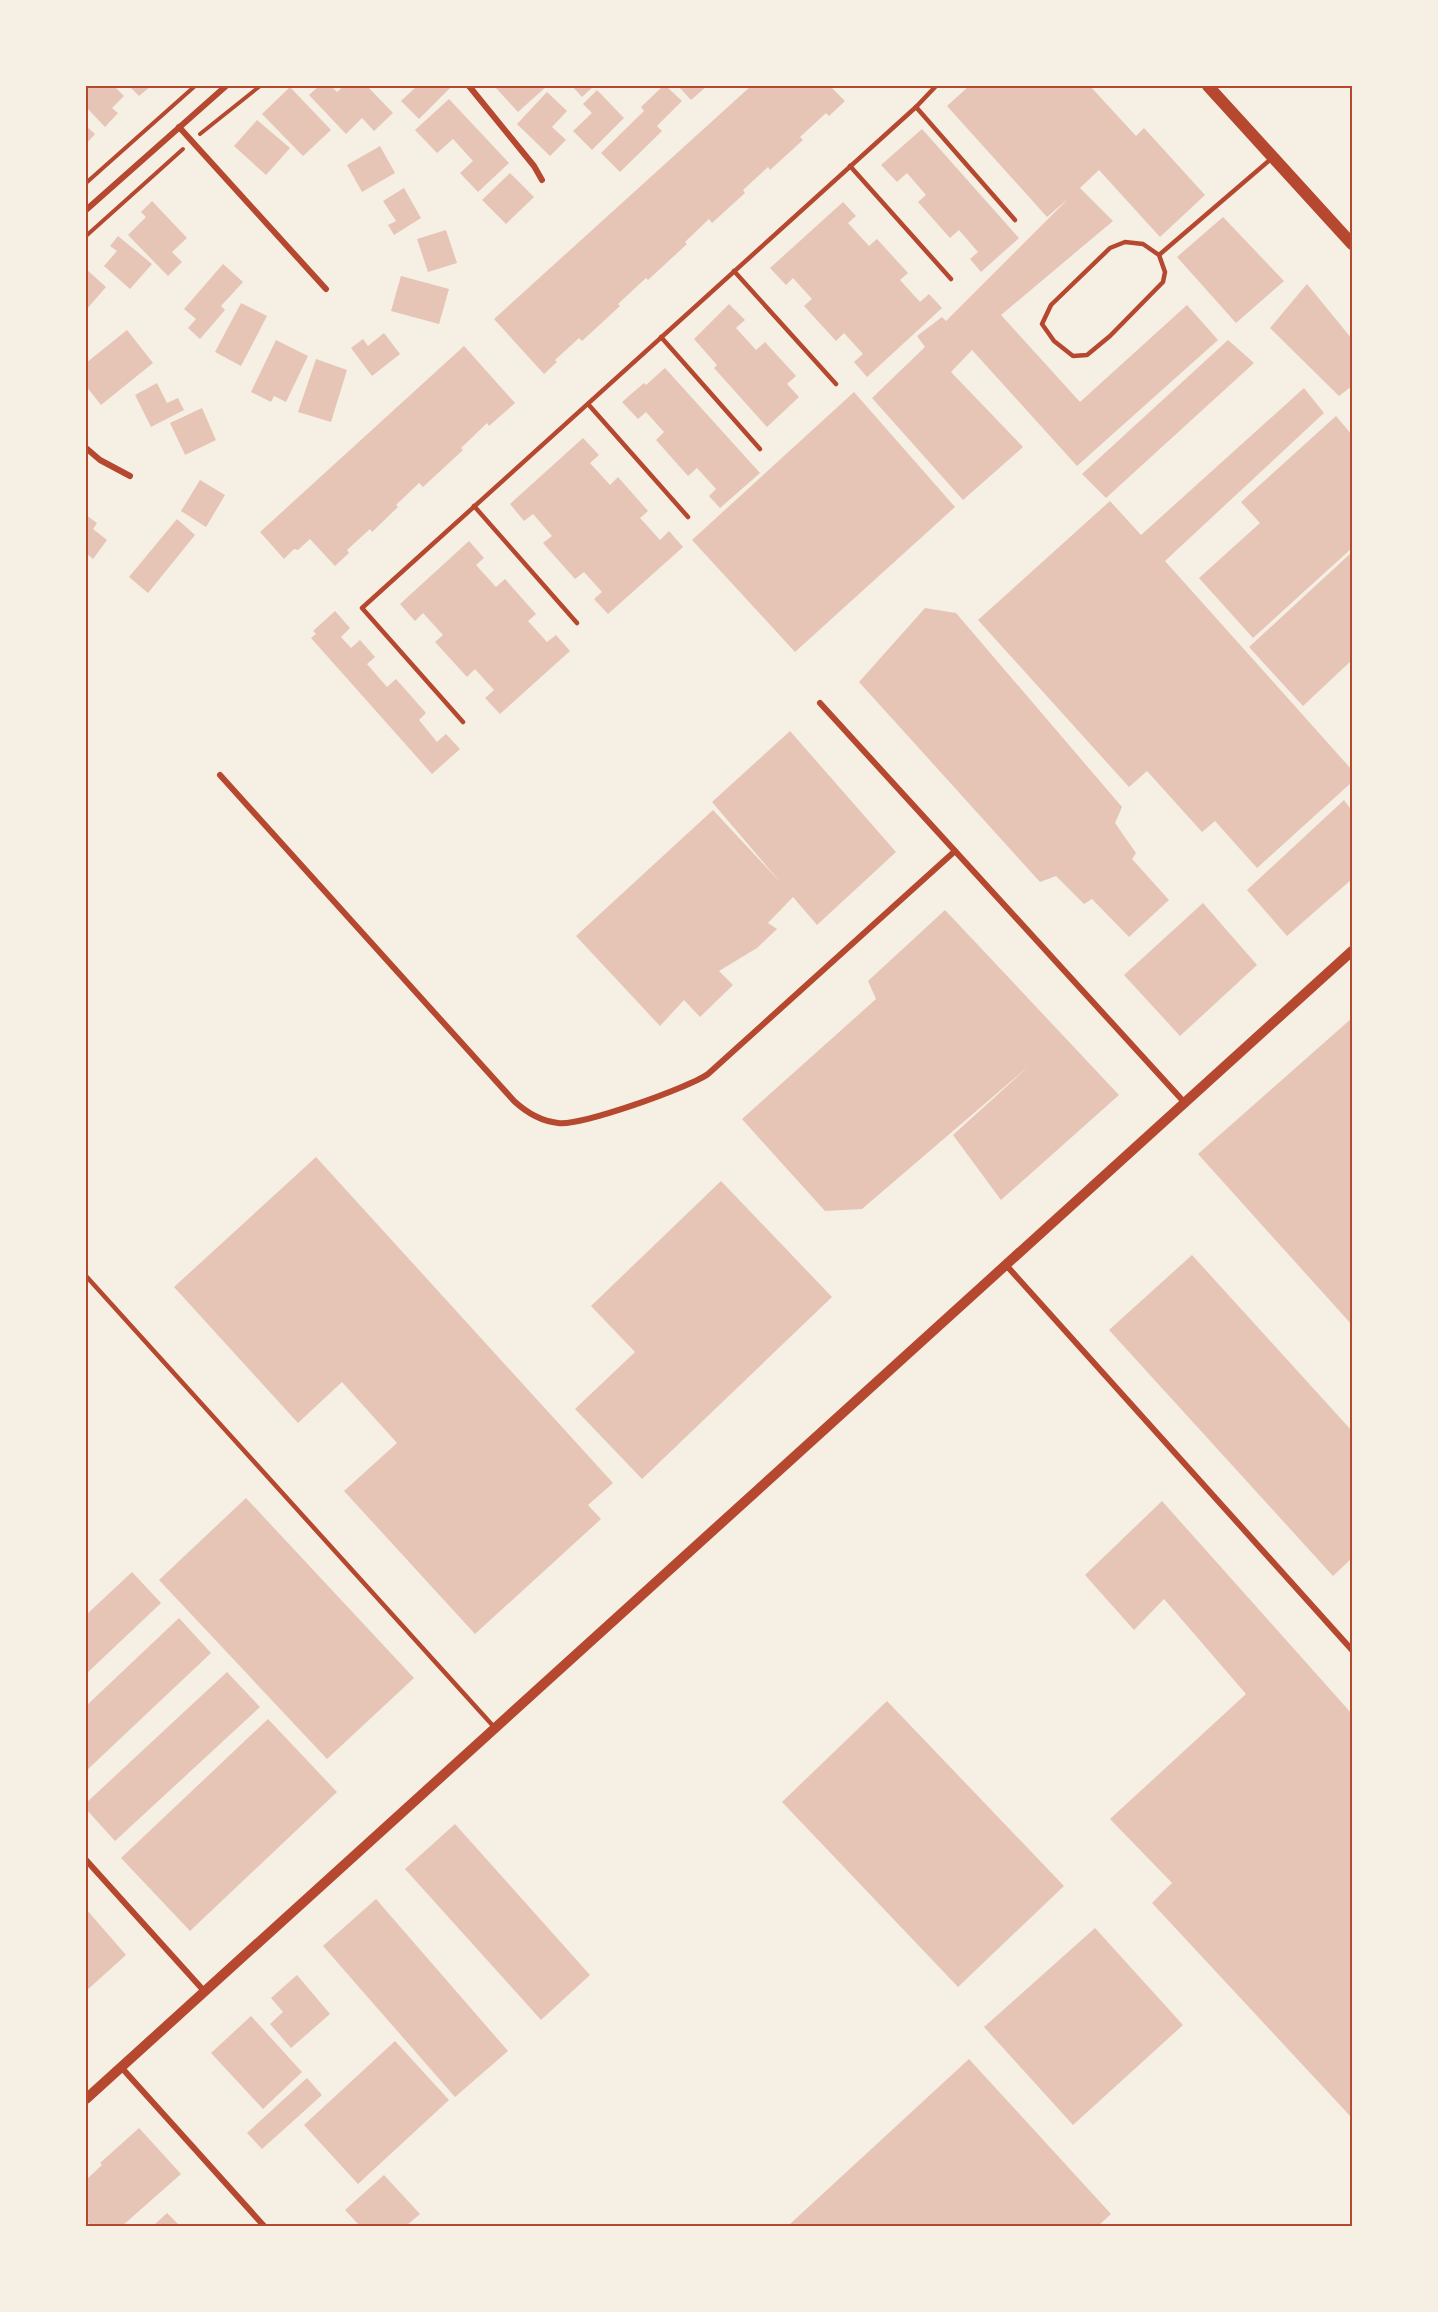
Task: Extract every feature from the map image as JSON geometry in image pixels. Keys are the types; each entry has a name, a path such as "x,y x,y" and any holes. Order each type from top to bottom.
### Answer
{"main road":[{"path":"1208,86 1353,244"}],"street":[{"path":"86,210 226,86"},
{"path":"469,86 534,166 542,180"},
{"path":"179,127 327,289"},
{"path":"86,447 100,460 130,476"},
{"path":"820,703 1185,1103"},
{"path":"220,775 514,1101 529,1114 544,1121 561,1124 579,1122 684,1087 708,1074 955,851"},
{"path":"86,2099 1353,951"},
{"path":"1006,1265 1353,1650"},
{"path":"86,1860 205,1992"},
{"path":"121,2067 264,2226"}],"lane":[{"path":"463,722 362,608 916,108 936,86"},
{"path":"916,108 1015,220"},
{"path":"1159,255 1273,157"},
{"path":"850,166 951,279"},
{"path":"1125,242 1143,244 1159,255 1165,272 1163,282 1110,336 1087,355 1073,356 1054,341 1042,324 1051,305 1110,248 1125,242"},
{"path":"734,271 836,384"},
{"path":"661,337 760,449"},
{"path":"588,404 688,518"},
{"path":"474,506 577,623"},
{"path":"86,1276 495,1728"}],"path":[{"path":"86,183 195,86"},
{"path":"86,236 192,141 260,86"}],"building":[{"path":"86,86 114,86 124,96 112,108 118,113 105,127 86,107"},
{"path":"129,86 151,86 139,96"},
{"path":"319,86 331,86 337,92 344,86 367,86 393,113 374,131 362,118 346,134 309,95"},
{"path":"417,86 451,87 419,119 401,101"},
{"path":"494,86 547,86 518,112"},
{"path":"572,86 594,86 582,97"},
{"path":"663,86 666,86 682,101 657,126 662,131 620,172 601,153 644,111 641,107"},
{"path":"678,86 707,86 691,100"},
{"path":"751,86 830,86 845,101 829,116 826,113 800,137 803,140 770,170 768,167 743,190 745,193 712,223 709,219 685,242 687,244 648,280 646,278 582,341 579,338 555,360 557,362 544,374 494,319"},
{"path":"969,86 1090,86 1136,136 1144,128 1205,195 1160,237 1099,170 1080,188 1113,221 1001,315 1080,402 1187,305 1218,340 1077,466 972,350 951,372 1023,447 963,500 872,398 925,347 917,336 942,317 946,321 1069,198 1047,217 947,106"},
{"path":"290,87 331,130 303,156 262,114"},
{"path":"597,90 624,118 592,150 573,131 592,113 583,104"},
{"path":"547,92 567,111 552,127 566,140 550,156 517,124"},
{"path":"449,99 509,163 478,192 460,173 473,161 453,139 437,153 415,130"},
{"path":"257,120 290,148 266,175 234,146"},
{"path":"86,126 95,134 86,144"},
{"path":"922,129 1019,238 981,272 970,259 978,252 959,230 950,238 918,202 926,195 907,173 897,182 881,165"},
{"path":"380,146 395,173 362,192 347,165"},
{"path":"510,173 534,197 506,224 482,200"},
{"path":"404,188 421,218 394,235 388,225 396,221 383,201"},
{"path":"152,201 187,238 172,252 182,262 168,276 128,235 146,217 141,212"},
{"path":"843,202 856,216 848,223 869,246 877,239 908,273 900,280 920,302 929,294 942,308 867,377 854,362 863,354 844,333 836,341 804,306 812,299 793,278 786,285 770,268"},
{"path":"1223,217 1284,281 1236,323 1177,257"},
{"path":"446,230 457,263 428,272 417,239"},
{"path":"118,236 152,264 130,289 104,266 117,251 110,246"},
{"path":"223,264 243,282 221,306 225,310 200,339 188,328 196,319 184,309"},
{"path":"86,269 106,287 86,310"},
{"path":"401,276 449,289 439,324 391,311"},
{"path":"1307,284 1352,339 1352,386 1339,396 1270,328"},
{"path":"241,303 267,316 241,366 215,352"},
{"path":"729,304 745,320 736,328 756,350 765,342 796,376 787,384 799,397 767,427 714,368 717,365 694,339"},
{"path":"127,330 153,363 101,405 86,386 86,363"},
{"path":"384,333 400,354 372,376 351,348 363,339 368,346"},
{"path":"276,340 308,356 286,402 274,396 271,402 251,392"},
{"path":"1228,340 1254,363 1106,498 1082,474"},
{"path":"464,346 515,403 489,426 487,423 461,448 463,450 423,487 419,483 372,532 370,529 347,550 349,553 335,566 310,539 298,550 294,549 284,559 260,532"},
{"path":"316,359 347,370 331,422 298,412"},
{"path":"665,368 760,473 720,508 709,496 716,489 697,468 688,476 656,440 664,432 646,412 638,419 622,402"},
{"path":"157,383 167,403 178,398 184,410 151,427 135,395"},
{"path":"1304,388 1324,413 1165,561 1352,770 1352,782 1257,868 1215,821 1202,832 1147,771 1129,787 978,620 1110,501 1141,535"},
{"path":"854,392 955,507 795,652 692,540"},
{"path":"202,408 216,440 185,455 170,423"},
{"path":"1336,416 1352,435 1352,548 1253,638 1199,578 1260,523 1241,502"},
{"path":"583,438 599,455 590,463 610,485 618,477 648,511 640,518 660,540 669,531 683,547 608,614 594,599 602,592 584,572 575,579 543,543 552,536 533,514 524,521 510,504"},
{"path":"200,480 225,495 206,527 181,511"},
{"path":"86,515 97,523 93,529 107,540 93,559 86,553"},
{"path":"177,519 195,535 148,593 129,577"},
{"path":"469,541 484,558 476,565 496,587 505,579 536,614 528,621 547,642 556,635 570,651 500,714 485,698 494,690 475,669 467,677 435,642 443,635 423,613 415,621 400,604"},
{"path":"1352,552 1352,660 1303,706 1249,647"},
{"path":"925,608 956,613 1122,807 1115,823 1136,853 1132,859 1169,900 1129,937 1092,899 1084,904 1056,876 1040,882 859,682"},
{"path":"335,611 350,628 341,637 351,648 360,640 375,657 367,664 387,687 396,679 426,713 419,720 437,742 446,734 460,749 432,774 311,638 316,634 313,631"},
{"path":"790,731 896,852 817,925 793,897 768,923 777,929 757,948 719,971 733,985 700,1017 684,1000 660,1026 576,936 713,810 781,883 712,802"},
{"path":"1344,800 1352,811 1352,879 1287,936 1247,890"},
{"path":"1203,903 1257,965 1180,1036 1124,975"},
{"path":"945,910 1119,1095 1001,1200 953,1135 1030,1065 862,1209 825,1211 742,1119 876,999 868,981"},
{"path":"1352,1018 1352,1325 1198,1154"},
{"path":"316,1157 613,1483 588,1505 601,1519 475,1634 344,1491 397,1443 342,1382 298,1423 174,1287"},
{"path":"721,1181 832,1297 642,1479 575,1409 635,1352 591,1306"},
{"path":"1192,1255 1352,1431 1352,1558 1333,1576 1109,1330"},
{"path":"246,1498 414,1678 327,1759 159,1580"},
{"path":"1162,1501 1352,1714 1352,2118 1152,1903 1172,1883 1110,1819 1246,1694 1164,1599 1134,1630 1085,1575"},
{"path":"132,1572 161,1603 86,1674 86,1615"},
{"path":"179,1618 211,1653 86,1771 86,1706"},
{"path":"227,1672 260,1707 115,1841 86,1809 86,1803"},
{"path":"887,1701 1064,1886 958,1987 782,1802"},
{"path":"268,1719 337,1792 190,1931 121,1858"},
{"path":"455,1824 590,1975 541,2020 405,1869"},
{"path":"376,1899 508,2051 455,2097 323,1946"},
{"path":"86,1909 126,1955 86,1991"},
{"path":"1095,1928 1183,2025 1073,2125 984,2027"},
{"path":"297,1975 330,2014 291,2048 270,2024 283,2012 271,1998"},
{"path":"251,2016 302,2072 263,2109 211,2053"},
{"path":"395,2041 449,2100 358,2184 304,2125"},
{"path":"969,2059 1111,2214 1098,2226 793,2226 790,2224"},
{"path":"307,2078 322,2095 262,2149 247,2133"},
{"path":"139,2128 181,2174 122,2226 91,2226 86,2220 86,2180 102,2165 100,2163"},
{"path":"384,2175 420,2214 406,2226 360,2226 345,2210"},
{"path":"167,2213 180,2226 153,2226"}]}
